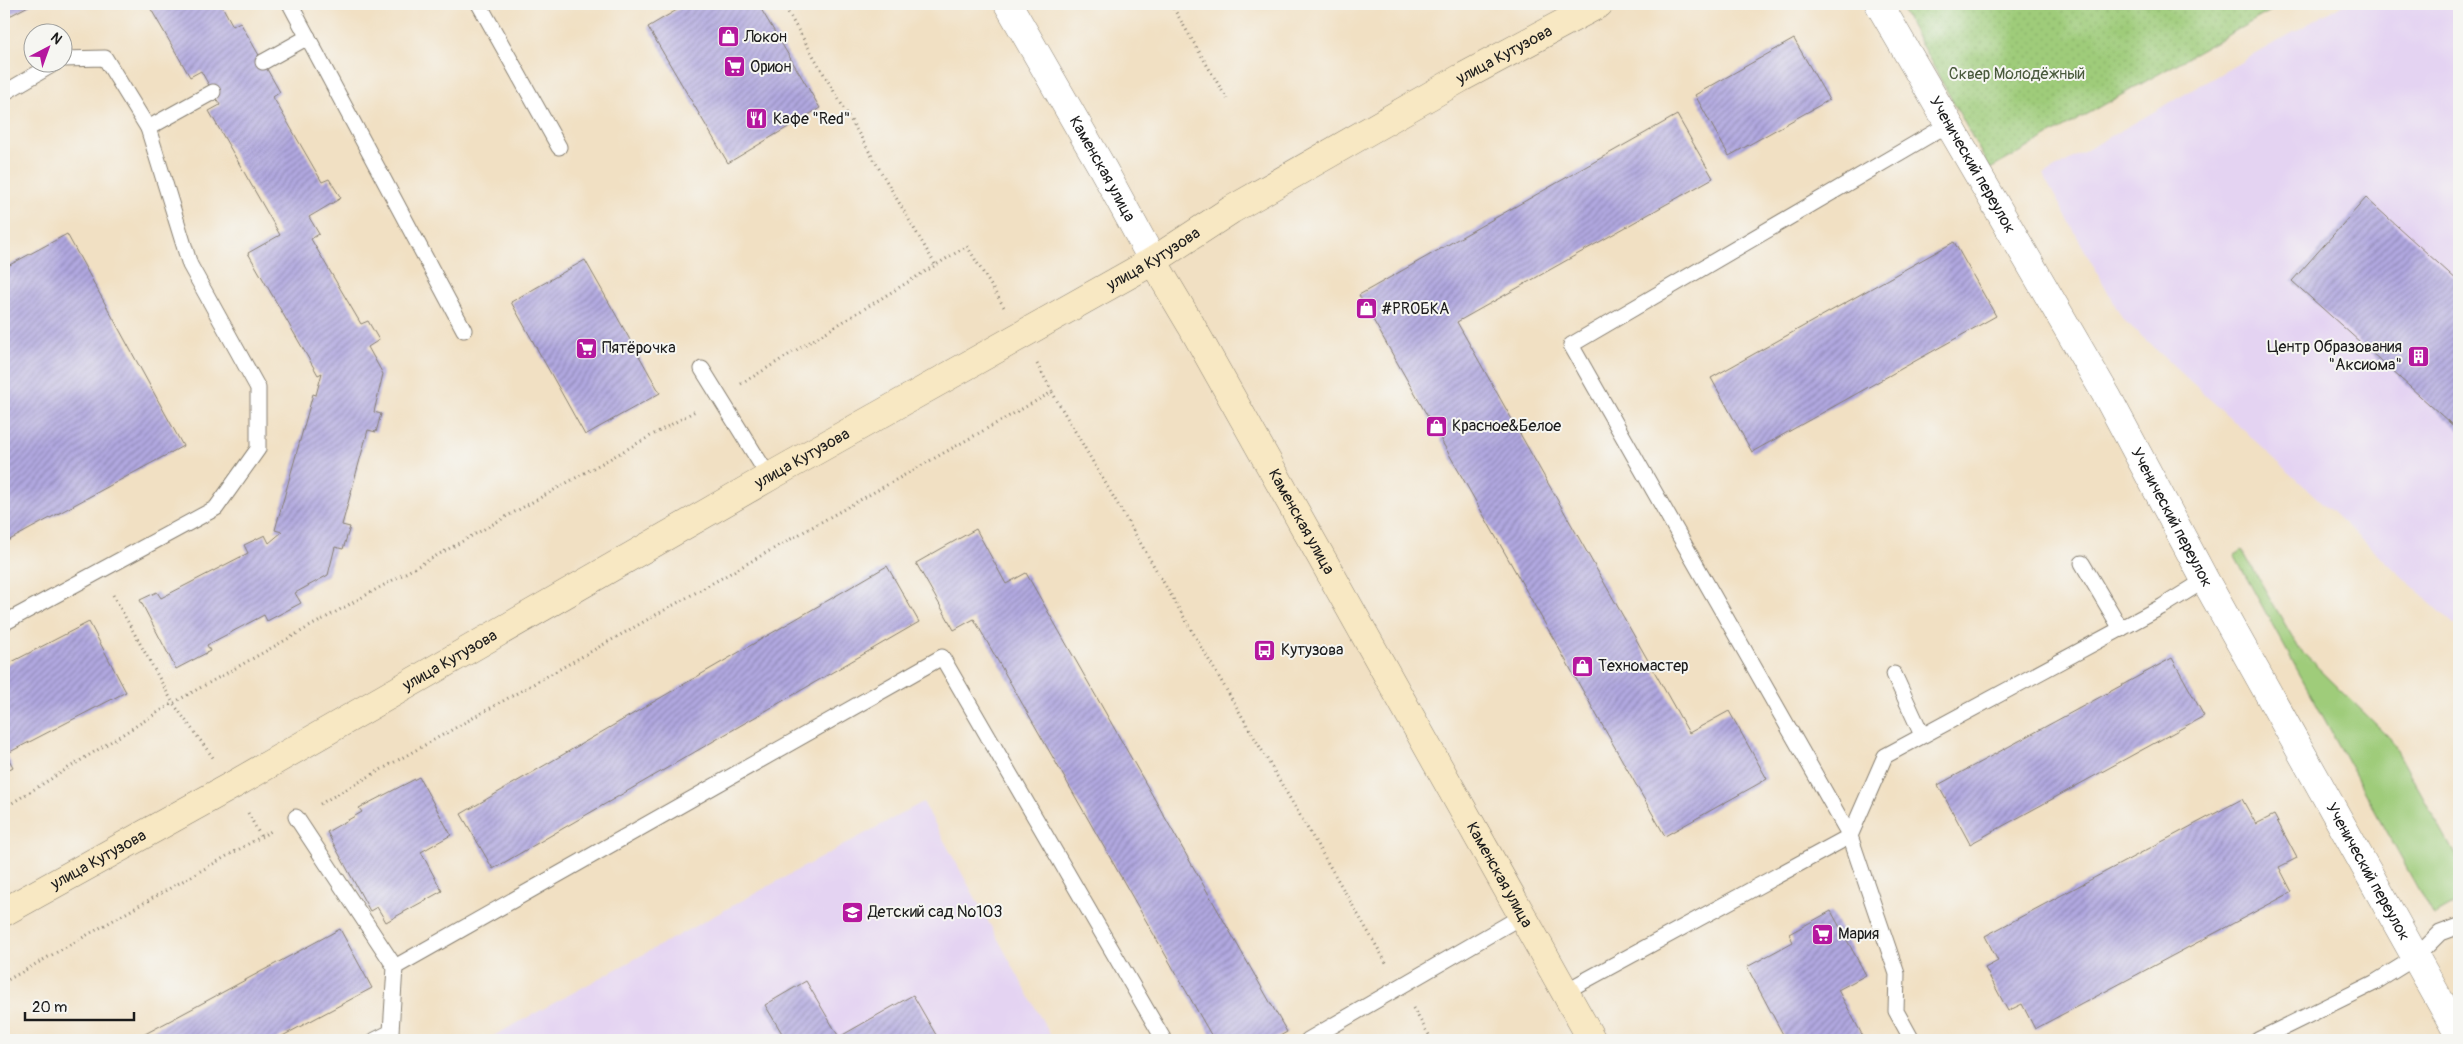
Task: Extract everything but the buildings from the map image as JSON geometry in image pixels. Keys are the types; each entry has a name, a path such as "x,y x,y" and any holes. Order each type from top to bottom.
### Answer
{"street":[{"name":"Каменская улица","path":"1008,4 1103,169 1153,262 1192,325 1592,1040"},
{"name":"улица Кутузова","path":"4,912 233,785 769,478 1153,262 1231,210 1462,78 1599,4"},
{"name":"Ученический переулок","path":"1878,4 2108,398 2205,580 2459,1035"}],"lane":[{"path":"290,4 464,330"},
{"path":"480,4 559,147"},
{"path":"263,62 308,37"},
{"path":"4,623 216,508 258,449 258,388 190,265 148,128 105,58 72,59"},
{"path":"4,93 40,72"},
{"path":"148,128 213,92"},
{"path":"1912,1040 1896,1011 1897,974 1850,836 1571,345 1947,125"},
{"path":"702,369 718,398 769,478"},
{"path":"2082,563 2121,629"},
{"path":"1564,992 1850,836 1885,756 2121,629 2205,580"},
{"path":"395,967 942,657 1164,1040"},
{"path":"1894,674 1922,735"},
{"path":"296,817 395,967 391,1032 376,1040"},
{"path":"1308,1040 1522,916"},
{"path":"2258,1040 2374,983 2416,958 2440,933 2459,926"}],"path":[{"path":"783,4 936,266"},
{"path":"1171,4 1227,99"},
{"path":"4,808 173,703 718,398 967,246"},
{"path":"4,982 1052,392 1432,1040"},
{"path":"100,571 173,703 233,785 261,837"}],"shaded area":[{"path":"2343,4 2459,4 2459,629 2123,319 2043,175"},
{"name":"Детский сад №103","path":"923,802 1053,1040 486,1040"}],"green space":[{"name":"Сквер Молодёжный","path":"1899,4 2283,4 1990,169"},
{"path":"2242,550 2300,650 2390,738 2459,862 2459,901 2433,916 2234,555"}],"place":[{"name":"Локон","path":"728,37"},
{"name":"Орион","path":"734,67"},
{"name":"Кафе \"Red\"","path":"757,119"},
{"name":"#PROБКА","path":"1366,309"},
{"name":"Пятёрочка","path":"586,348"},
{"name":"Центр Образования \"Аксиома\"","path":"2418,356"},
{"name":"Красное&Белое","path":"1436,426"},
{"name":"Кутузова","path":"1265,650"},
{"name":"Техномастер","path":"1582,666"},
{"name":"Детский сад №103","path":"852,912"},
{"name":"Мария","path":"1822,934"}]}
